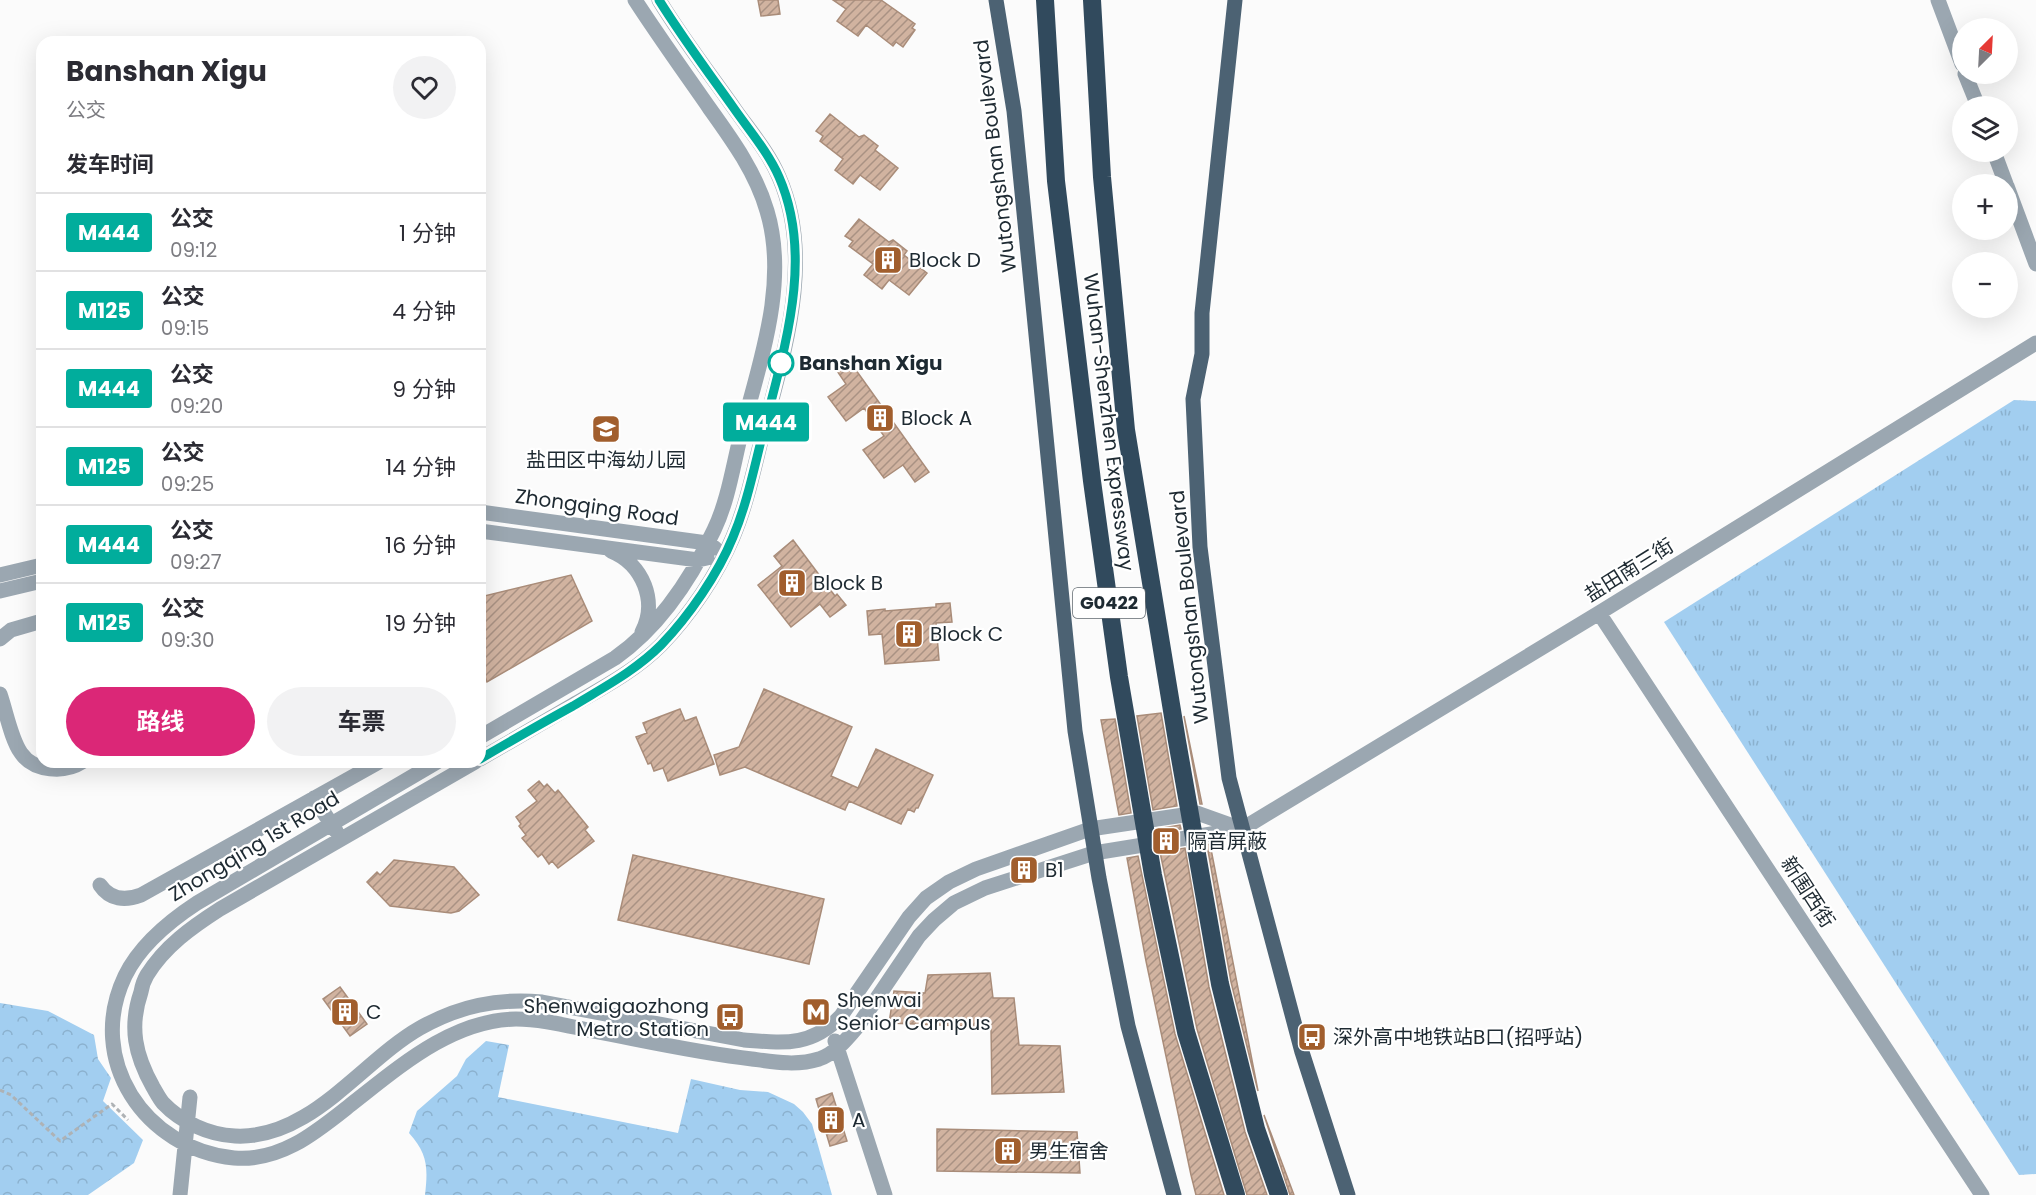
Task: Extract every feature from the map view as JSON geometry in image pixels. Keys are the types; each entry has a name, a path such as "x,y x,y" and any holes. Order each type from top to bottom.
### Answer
{"highway":[{"name":"Wuhan-Shenzhen Expressway","path":"1046,0 1056,181 1092,481 1119,676 1154,875 1186,1032 1236,1195"},
{"name":"Wuhan-Shenzhen Expressway","path":"1092,0 1102,177 1126,430 1220,984 1256,1129 1280,1195"}],"main road":[{"name":"Wutongshan Boulevard","path":"996,0 1014,111 1075,730 1094,853 1128,1026 1174,1195"},
{"name":"Wutongshan Boulevard","path":"1234,0 1202,313 1202,354 1193,399 1200,547 1228,778 1302,1052 1348,1195"}],"street":[{"path":"486,733 631,647 659,618 698,560 717,523 762,352 774,281 774,249 765,205 753,174 741,152 635,0"},
{"path":"486,756 618,679 645,660 674,631 696,602 733,537 746,497 788,332 794,285 793,230 785,194 771,162 659,0"},
{"path":"1938,0 1952,37"},
{"path":"2018,215 2036,264"},
{"name":"盐田南三街","path":"1242,829 1599,613 2036,343"},
{"name":"Zhongqing Road","path":"486,513 707,543 724,555"},
{"name":"Zhongqing Road","path":"486,532 698,560 724,555"},
{"path":"600,547 616,553 630,563 640,576 647,591 649,617 642,633 631,647"},
{"path":"0,575 36,566"},
{"path":"0,591 36,582"},
{"name":"新围西街","path":"1599,613 1982,1195"},
{"path":"0,639 11,630 36,623"},
{"path":"0,694 20,752 28,760 36,762"},
{"path":"49,768 63,770 68,768"},
{"path":"100,885 105,892 118,899 141,895 368,768"},
{"name":"Zhongqing 1st Road","path":"427,768 177,916 141,951 126,975 117,998 113,1020 113,1040 120,1074 130,1097 144,1115 164,1132 185,1144 209,1153 234,1158 258,1158 281,1151 311,1135 406,1062 462,1030 489,1022 517,1019 545,1022 702,1052 781,1062 819,1059 838,1048 858,1026 919,936 954,903 985,888 1094,853 1242,829"},
{"name":"Zhongqing 1st Road","path":"465,768 194,926 164,951 146,977 134,1011 135,1041 146,1073 162,1102 187,1122 211,1132 236,1136 263,1133 287,1125 312,1112 420,1028 454,1012 490,1002 515,1000 542,1002 711,1035 778,1043 809,1038 830,1027 852,1001 909,917 926,898 949,882 976,869 1090,829 1197,813 1242,829"},
{"path":"314,798 341,840"},
{"path":"830,1027 885,1195"},
{"path":"180,1195 190,1096"}],"path":[{"path":"0,1090 11,1095 60,1142 112,1104"}],"green space":[{"path":"2014,400 2036,401 2036,1174 2019,1175 1664,622"},
{"path":"0,1003 48,1011 94,1035 98,1059 111,1078 103,1101 143,1140 134,1163 88,1195 0,1195"},
{"path":"486,1041 509,1045 498,1097 678,1133 691,1079 740,1090 768,1092 794,1104 812,1124 832,1195 425,1195 425,1162 420,1148 409,1133 417,1111 457,1076 466,1059"}],"building":[{"path":"758,0 778,0 780,14 761,16"},
{"path":"833,0 881,0 915,24 912,28 915,30 903,47 896,42 893,46 866,25 858,36 837,21 846,9"},
{"path":"830,114 859,137 864,135 878,146 875,150 898,168 880,190 860,175 853,184 835,170 843,159 820,141 823,136 816,131"},
{"name":"Block D","path":"859,219 889,242 893,240 907,251 904,255 927,273 909,295 889,280 882,289 864,275 873,264 849,246 853,241 845,236"},
{"name":"Block A","path":"848,359 929,472 915,482 903,465 884,478 863,450 884,436 864,408 846,421 828,397 846,384 835,368"},
{"name":"Block B","path":"793,540 835,596 837,594 846,605 830,617 820,604 791,627 758,585 782,566 774,556"},
{"path":"571,575 592,621 487,682 486,596"},
{"name":"Block C","path":"950,603 952,622 936,623 939,660 885,664 882,634 869,635 867,611 936,607 936,604"},
{"path":"764,689 852,727 831,776 858,788 876,749 933,775 918,808 914,812 908,809 901,824 849,801 845,810 745,767 720,775 714,755 739,747"},
{"path":"680,709 685,721 696,717 714,764 668,781 663,768 654,771 651,763 648,764 636,737 647,733 643,723"},
{"path":"1161,713 1177,806 1153,810 1137,716"},
{"path":"1184,716 1202,804 1200,804"},
{"path":"1115,719 1131,813 1119,815 1101,720"},
{"path":"539,781 544,787 547,784 555,793 558,790 588,827 585,830 594,841 558,868 552,861 549,864 542,854 538,857 522,838 526,835 516,817 537,801 528,790"},
{"path":"1180,825 1181,829 1157,833 1156,829"},
{"path":"1210,844 1258,1091 1231,982 1207,845"},
{"path":"1185,848 1209,987 1245,1132 1267,1195 1247,1195 1197,1029 1160,852"},
{"path":"633,855 824,899 809,964 618,920"},
{"path":"1138,856 1175,1034 1224,1195 1196,1195 1146,961 1127,858"},
{"path":"394,860 454,867 479,895 459,911 451,913 390,906 367,882 377,872 380,875"},
{"path":"990,973 993,998 1014,998 1019,1045 1060,1046 1064,1092 992,1094 991,1027 889,1023 894,991 925,993 928,975"},
{"name":"C","path":"340,987 367,1024 350,1036 323,999"},
{"name":"A","path":"832,1093 847,1141 830,1146 816,1099"},
{"path":"1264,1115 1294,1195 1290,1195"},
{"name":"男生宿舍","path":"937,1129 1077,1132 1080,1173 937,1171"}],"bus line":[{"name":"M444","path":"486,756 633,670 674,631 696,602 724,555 740,519 790,324 795,268 793,230 779,177 759,143 659,0"}],"place":[{"name":"Block D","path":"888,260"},
{"name":"Banshan Xigu","path":"781,363"},
{"name":"Block A","path":"880,418"},
{"name":"盐田区中海幼儿园","path":"606,429"},
{"name":"Block B","path":"792,583"},
{"name":"Block C","path":"909,634"},
{"name":"隔音屏蔽","path":"1166,841"},
{"name":"B1","path":"1024,870"},
{"name":"C","path":"345,1012"},
{"name":"Shenwai Senior Campus","path":"816,1012"},
{"name":"Shenwaigaozhong Metro Station","path":"730,1017"},
{"name":"深外高中地铁站B口(招呼站)","path":"1312,1037"},
{"name":"A","path":"831,1120"},
{"name":"男生宿舍","path":"1008,1151"}]}
